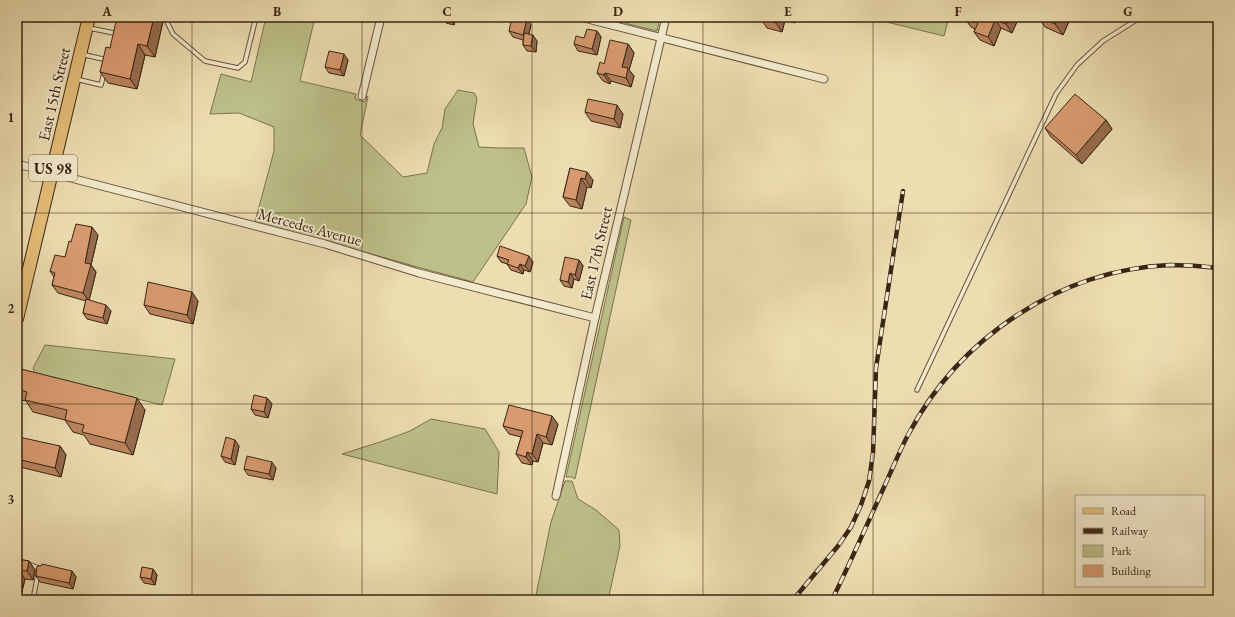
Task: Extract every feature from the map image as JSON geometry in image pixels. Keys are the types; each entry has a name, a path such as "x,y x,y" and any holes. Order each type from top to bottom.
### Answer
{"main road":[{"name":"East 15th Street","path":"17,319 88,22"}],"street":[{"path":"362,96 381,17"},
{"path":"580,17 824,79"},
{"name":"East 17th Street","path":"556,496 595,318 666,17"},
{"name":"Mercedes Avenue","path":"17,164 325,244 419,273 595,318"}],"lane":[{"path":"168,17 167,22 173,34 205,61 238,68 246,62 256,17"},
{"path":"917,390 1056,94 1082,60 1103,41 1141,17"},
{"path":"88,22 114,33"},
{"path":"112,40 115,28"},
{"path":"80,54 107,60"},
{"path":"75,78 101,84 108,54"},
{"path":"24,563 39,568 33,600"},
{"path":"81,600 82,597 98,600"}],"green space":[{"path":"266,17 315,17 300,81 356,94 355,99 365,102 367,96 360,135 403,177 427,173 434,144 442,128 445,109 458,90 474,93 477,98 473,124 479,147 524,148 532,177 526,204 473,282 255,222 274,151 274,127 239,113 210,114 221,74 251,82"},
{"path":"600,17 660,17 657,31"},
{"path":"866,17 949,17 944,36"},
{"path":"624,217 631,220 575,479 572,477 566,477"},
{"path":"45,345 175,359 162,405 35,374 33,368"},
{"path":"431,419 485,429 499,452 497,494 342,454 410,431"},
{"path":"565,481 572,481 578,499 596,510 619,530 620,546 608,600 535,600 551,522"}],"building":[{"path":"117,17 154,17 147,46 138,44 130,79 100,72 106,47 110,48"},
{"path":"512,17 527,19 523,35 509,31"},
{"path":"762,17 777,17 776,23 761,19"},
{"path":"966,17 1009,17 1006,24 995,20 988,37 974,32 978,23 965,19"},
{"path":"1039,17 1059,17 1055,24"},
{"path":"587,29 597,31 592,49 574,44 576,36 584,38"},
{"path":"524,33 533,35 531,46 523,45"},
{"path":"610,40 628,44 622,67 628,68 626,78 605,73 604,75 597,73 600,62 604,64"},
{"path":"329,51 344,54 340,70 325,67"},
{"path":"1075,94 1106,120 1076,155 1045,128"},
{"path":"588,99 617,105 614,119 585,112"},
{"path":"570,168 587,172 585,179 581,178 576,200 563,197"},
{"path":"76,224 92,227 85,263 91,264 83,293 52,285 55,273 50,271 55,255 65,257 69,241 71,242"},
{"path":"500,246 529,256 525,266 520,264 518,268 507,264 509,260 497,256"},
{"path":"565,257 579,260 575,275 570,273 568,282 560,280"},
{"path":"148,282 192,292 187,315 144,305"},
{"path":"86,299 106,305 103,318 83,313"},
{"path":"17,368 137,398 125,443 82,432 84,425 65,420 67,410 25,400 27,392 17,389"},
{"path":"254,395 267,398 264,412 251,409"},
{"path":"509,405 552,416 546,437 537,434 532,454 527,452 526,457 516,454 523,431 503,426"},
{"path":"19,437 60,446 55,468 17,459 17,444"},
{"path":"226,437 235,440 231,459 221,456"},
{"path":"247,456 272,462 269,474 244,469"},
{"path":"17,559 29,561 27,571 19,570 17,578"},
{"path":"42,564 72,571 69,583 36,576 37,566 41,566"},
{"path":"142,567 153,569 151,579 140,577"}],"railway":[{"path":"793,600 838,546 851,527 861,505 869,481 873,453 876,368 903,191"},
{"path":"832,600 908,435 929,400 955,368 984,340 1016,316 1052,295 1089,280 1129,270 1170,265 1218,268"}]}
